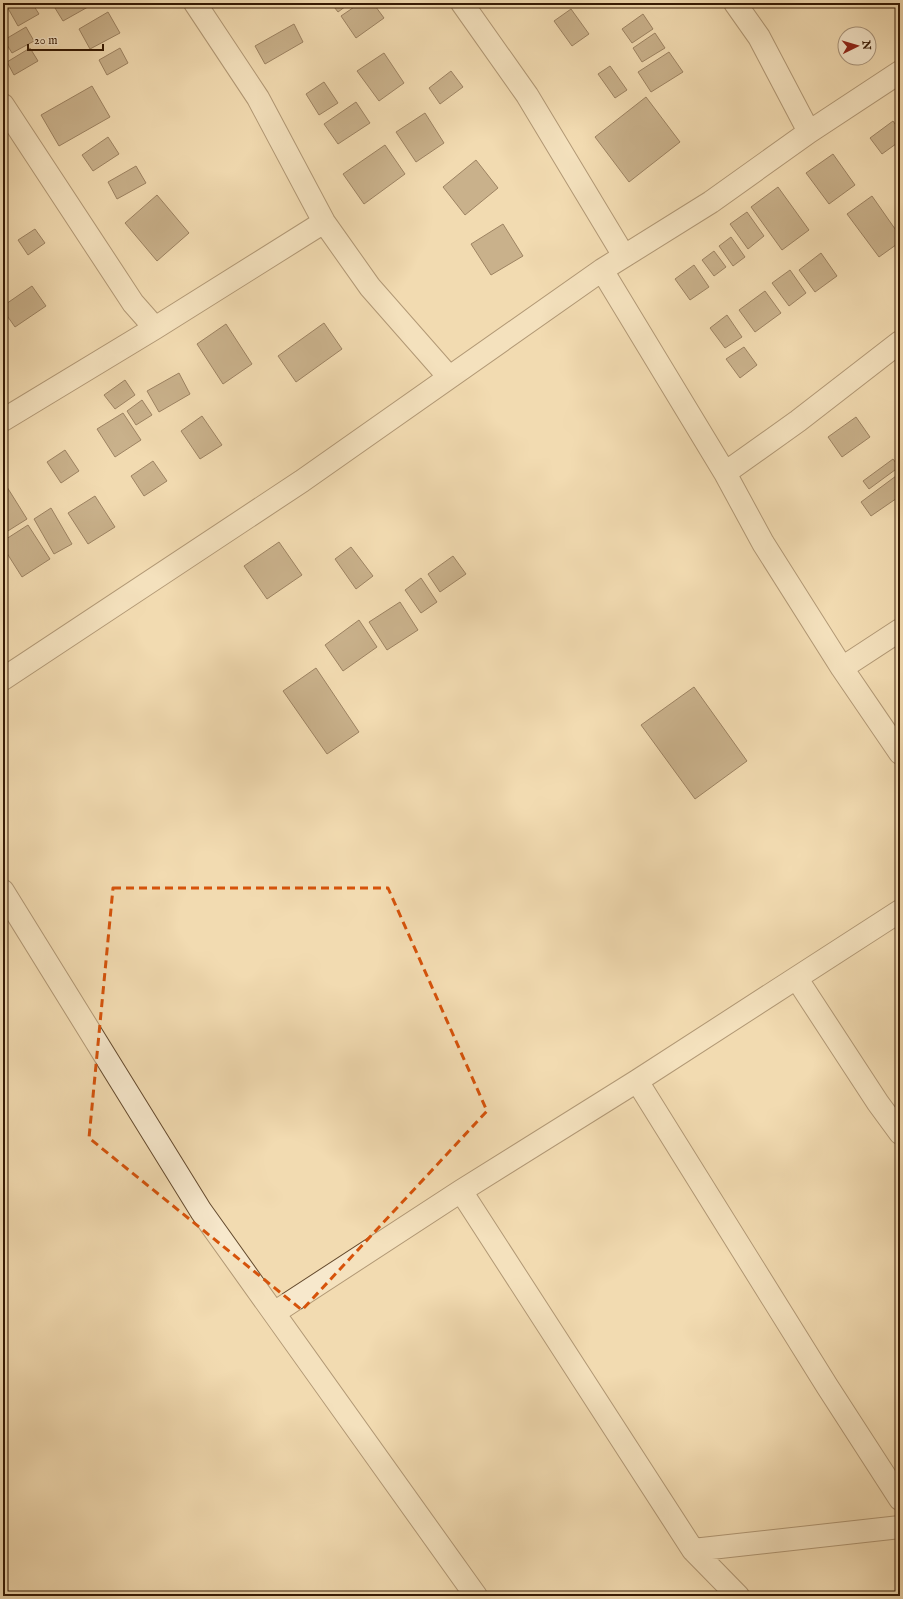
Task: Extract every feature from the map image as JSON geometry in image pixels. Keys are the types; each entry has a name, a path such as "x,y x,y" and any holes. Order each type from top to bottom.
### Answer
{"street":[{"path":"195,3 258,98 324,222 370,287 449,377"},
{"path":"462,3 527,95 624,256"},
{"path":"735,3 759,38 809,132"},
{"path":"3,679 302,481 602,270 712,202 809,132 900,72"},
{"path":"3,105 133,303 155,328"},
{"path":"3,420 155,328 324,222"},
{"path":"602,270 725,473 763,543 842,668 900,753"},
{"path":"725,473 798,421 900,342"},
{"path":"842,668 900,630"},
{"path":"3,890 201,1211 476,1596"},
{"path":"274,1313 461,1191 637,1081 900,911"},
{"path":"796,979 878,1103 900,1133"},
{"path":"637,1081 822,1379 900,1499"},
{"path":"461,1191 693,1550 738,1596"},
{"path":"693,1550 900,1527"}],"highlighted area":[{"path":"113,888 388,888 487,1111 302,1310 89,1138"}],"building":[{"path":"5,3 32,3 39,14 18,26"},
{"path":"63,3 95,3 63,21 55,8"},
{"path":"331,3 350,3 338,12"},
{"path":"360,3 373,3 384,18 356,38 341,16"},
{"path":"571,9 589,34 572,46 554,21"},
{"path":"108,12 120,33 90,49 79,29"},
{"path":"643,14 653,29 632,43 622,29"},
{"path":"294,24 303,42 265,64 255,46"},
{"path":"26,27 34,41 12,53 4,40"},
{"path":"655,33 665,48 642,62 633,48"},
{"path":"30,48 38,61 14,75 7,62"},
{"path":"120,48 128,63 107,75 99,60"},
{"path":"669,52 683,72 651,92 638,72"},
{"path":"384,53 404,83 379,101 357,71"},
{"path":"610,66 627,90 615,98 598,74"},
{"path":"451,71 463,87 440,104 429,88"},
{"path":"324,82 338,103 319,115 306,94"},
{"path":"92,86 110,117 59,146 41,115"},
{"path":"646,97 680,142 629,182 595,137"},
{"path":"356,102 370,123 338,144 324,124"},
{"path":"425,113 444,143 416,162 396,132"},
{"path":"893,121 900,131 900,141 882,154 870,138"},
{"path":"108,137 119,154 93,171 82,155"},
{"path":"385,145 405,174 364,204 343,174"},
{"path":"833,154 855,185 829,204 806,173"},
{"path":"476,160 498,188 465,215 443,187"},
{"path":"136,166 146,183 117,199 108,182"},
{"path":"778,187 809,230 782,250 751,207"},
{"path":"157,195 189,233 157,261 125,223"},
{"path":"872,196 900,236 900,242 879,257 847,214"},
{"path":"747,212 764,236 748,249 730,224"},
{"path":"503,224 523,256 491,275 471,244"},
{"path":"35,229 45,243 28,255 18,240"},
{"path":"731,237 745,257 733,266 719,246"},
{"path":"714,251 726,267 714,276 702,260"},
{"path":"821,253 837,276 815,292 799,270"},
{"path":"694,265 709,287 690,300 675,279"},
{"path":"790,270 806,293 789,306 772,283"},
{"path":"32,286 46,306 15,327 3,310 3,306"},
{"path":"765,291 781,313 755,332 739,310"},
{"path":"727,315 742,337 725,348 710,328"},
{"path":"324,323 342,349 296,382 278,356"},
{"path":"226,324 252,364 223,384 197,344"},
{"path":"744,347 757,365 740,378 726,359"},
{"path":"179,373 190,394 159,412 147,391"},
{"path":"125,380 135,395 115,409 104,395"},
{"path":"142,400 152,415 136,425 127,411"},
{"path":"123,413 141,440 115,457 97,429"},
{"path":"202,416 222,445 200,459 181,431"},
{"path":"856,417 870,437 842,457 828,437"},
{"path":"65,450 79,471 61,483 47,462"},
{"path":"893,459 899,467 869,489 863,481"},
{"path":"153,461 167,481 144,496 131,476"},
{"path":"900,473 900,496 871,516 861,502"},
{"path":"7,487 27,519 3,534 3,489"},
{"path":"95,496 115,527 88,544 68,513"},
{"path":"51,508 72,544 54,554 34,519"},
{"path":"28,525 50,559 22,577 3,547 3,541"},
{"path":"279,542 302,575 267,599 244,566"},
{"path":"351,547 373,576 356,589 335,559"},
{"path":"453,556 466,574 440,592 428,574"},
{"path":"421,578 437,602 421,613 405,590"},
{"path":"400,602 418,630 387,650 369,622"},
{"path":"359,620 377,647 343,671 325,645"},
{"path":"316,668 359,732 327,754 283,691"},
{"path":"694,687 747,761 695,799 641,725"}]}
